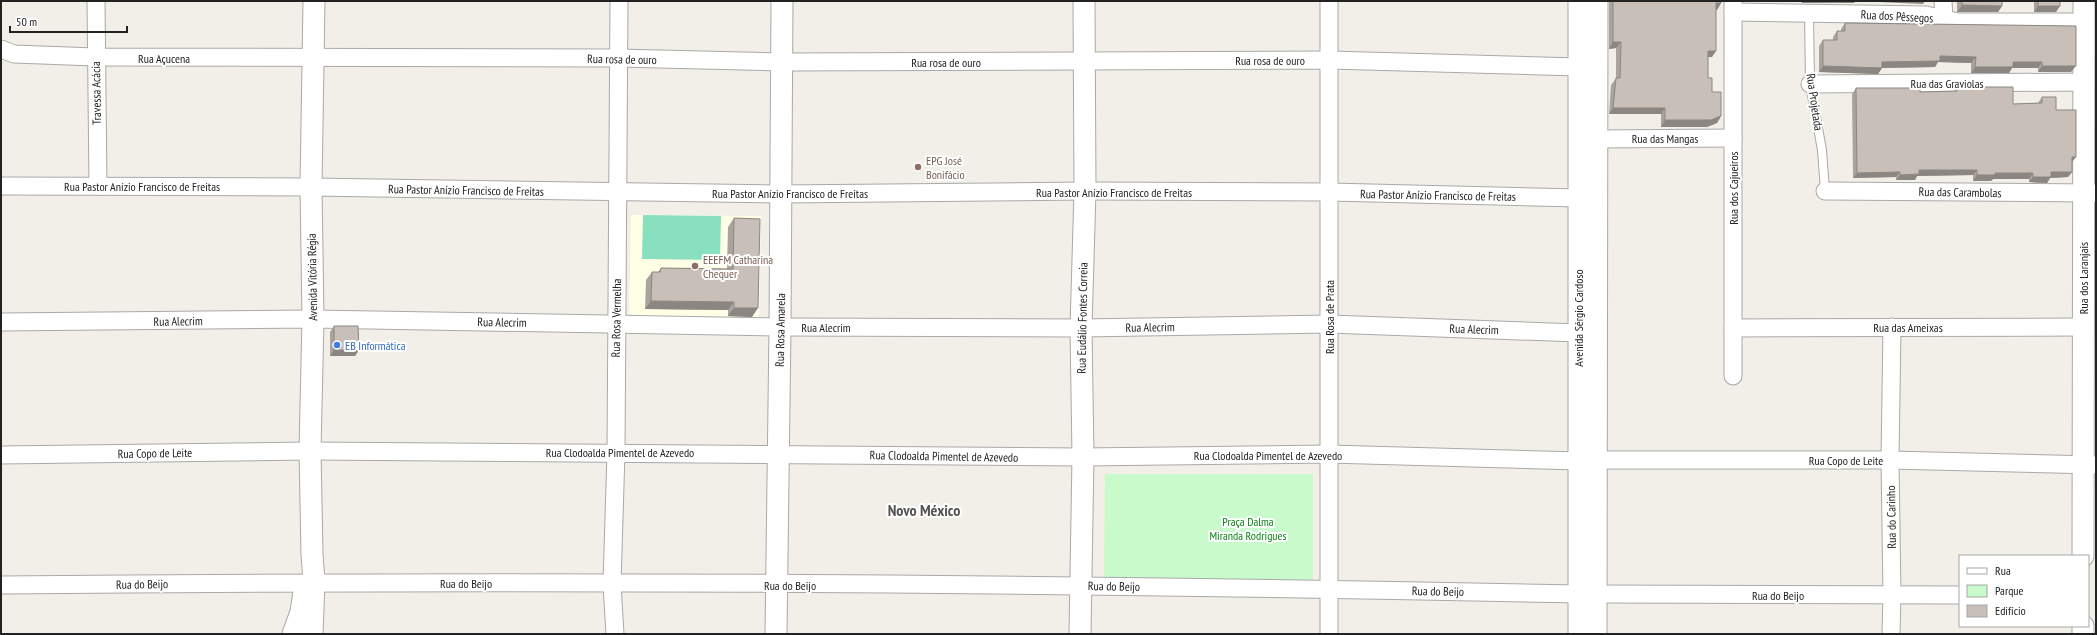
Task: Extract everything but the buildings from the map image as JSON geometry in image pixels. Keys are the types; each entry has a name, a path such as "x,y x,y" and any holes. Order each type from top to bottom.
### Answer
{"street":[{"name":"Travessa Acácia","path":"96,1 98,186"},
{"name":"Avenida Vitória Régia","path":"312,634 310,582 312,554 310,451 312,319 311,187 314,1"},
{"name":"Rua Rosa Vermelha","path":"615,634 612,584 616,452 619,1"},
{"name":"Rua Rosa Amarela","path":"776,634 782,1"},
{"name":"Rua Eudálio Fontes Correia","path":"1080,634 1083,457 1081,328 1085,191 1084,1"},
{"name":"Rua Rosa de Prata","path":"1329,1 1329,634"},
{"name":"Avenida Sérgio Cardoso","path":"1588,1 1588,594 1596,634"},
{"path":"1944,1 1944,20"},
{"name":"Rua dos Laranjais","path":"2083,555 2090,466 2085,337 2090,193 2084,82 2084,1"},
{"name":"Rua dos Pêssegos","path":"1733,6 1809,13 1926,15 1958,22 2084,22"},
{"name":"Rua dos Cajueiros","path":"1733,6 1733,376"},
{"name":"Rua Açucena","path":"7,51 96,58 313,58"},
{"name":"Rua rosa de ouro","path":"313,58 618,58 782,62 1330,60 1588,67"},
{"name":"Rua das Graviolas","path":"1810,84 2084,82"},
{"name":"Rua das Mangas","path":"1587,139 1733,138"},
{"name":"Rua Pastor Anízio Francisco de Freitas","path":"1,186 311,187 780,194 1085,191 1330,192 1587,198"},
{"name":"Rua das Carambolas","path":"1824,191 2090,193"},
{"name":"Rua Alecrim","path":"1,322 312,319 780,327 1081,328 1329,324 1587,333"},
{"name":"Rua das Ameixas","path":"1733,328 1892,327 2085,337"},
{"name":"Rua do Carinho","path":"1891,634 1892,596 1890,460 1892,327"},
{"name":"Rua Clodoalda Pimentel de Azevedo","path":"310,451 616,452 1083,457 1328,454 1587,460"},
{"name":"Rua Copo de Leite","path":"1,455 310,451"},
{"name":"Rua Copo de Leite","path":"1587,460 1890,460 2090,466"},
{"name":"Avenida Vitória Régia","path":"293,634 310,582"},
{"name":"Rua do Beijo","path":"1,585 310,582 1080,586 1588,594 1959,595"},
{"name":"Avenida Sérgio Cardoso","path":"1579,634 1588,594"}],"lane":[{"name":"Rua Projetada","path":"1809,13 1810,84 1822,150 1824,191"}],"shaded area":[{"name":"EEEFM Catharina Chequer","path":"631,215 761,216 759,318 629,316"}],"green space":[{"path":"643,215 721,216 720,260 642,259"},
{"name":"Praça Dalma Miranda Rodrigues","path":"1105,474 1313,474 1313,584 1104,578"}],"place":[{"name":"EPG José Bonifácio","path":"918,167"},
{"name":"EEEFM Catharina Chequer","path":"695,266"},
{"name":"EB Informática","path":"337,345"}],"district":[{"name":"Novo México","path":"924,510"}]}
